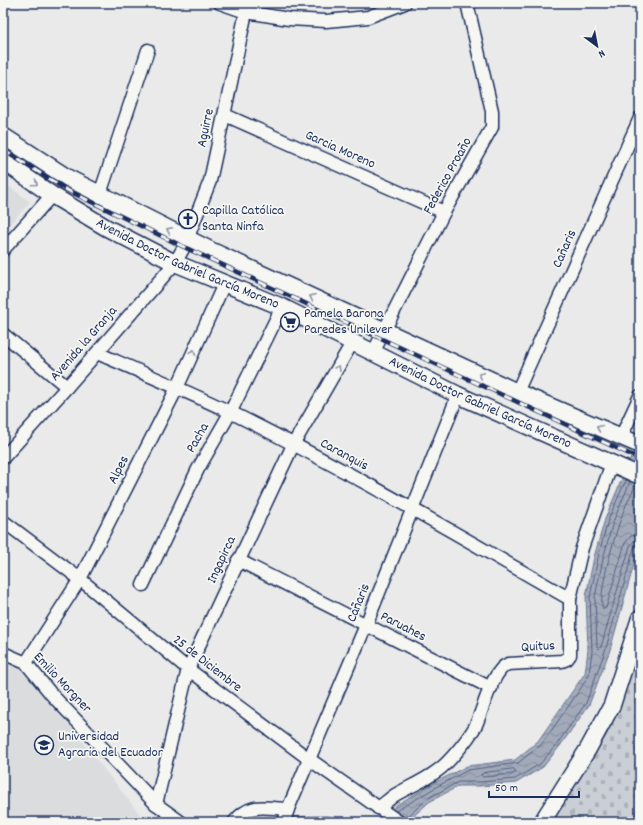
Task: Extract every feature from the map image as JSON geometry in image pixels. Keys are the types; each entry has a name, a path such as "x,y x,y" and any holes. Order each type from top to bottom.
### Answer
{"main road":[{"name":"Avenida Doctor Gabriel García Moreno","path":"3,136 68,178 100,194 186,243 632,442"},
{"name":"Avenida Doctor Gabriel García Moreno","path":"3,161 52,195 107,228 175,263 282,308 458,395 640,476"},
{"path":"542,822 588,749 612,705 640,618"}],"street":[{"path":"220,3 246,12 289,19 326,21 368,17 405,3"},
{"name":"Federico Proaño","path":"373,353 444,212 492,127 492,111 467,3"},
{"name":"Aguirre","path":"186,243 210,181 246,12"},
{"path":"100,194 148,50"},
{"name":"Garcia Moreno","path":"225,115 444,212"},
{"name":"Cañaris","path":"518,392 640,118"},
{"path":"3,250 52,195"},
{"name":"Avenida la Granja","path":"3,458 175,263 186,243"},
{"name":"Alpes","path":"26,662 80,579 177,388 224,284"},
{"name":"Pacha","path":"142,584 198,469 230,413 282,308"},
{"path":"3,334 67,387"},
{"name":"Ingapirca","path":"156,804 188,669 293,445 352,343"},
{"name":"Caranquis","path":"97,353 177,388 293,445 413,509 570,598"},
{"name":"Cañaris","path":"286,815 366,625 458,395"},
{"path":"632,442 640,396"},
{"name":"Quitus","path":"380,809 394,796 438,771 450,760 474,727 499,670 503,666 508,664 567,660 570,655 570,598 582,548 616,465"},
{"name":"25 de Diciembre","path":"3,521 80,579 188,669 310,759 399,822"},
{"name":"Paruahes","path":"238,560 491,688"},
{"name":"Emilio Morgner","path":"3,654 26,662 52,695 156,804 181,822"},
{"path":"234,822 245,811 253,807 286,815"}],"shaded area":[{"path":"3,182 30,202 3,232"},
{"name":"Universidad Agraria del Ecuador","path":"3,659 23,667 146,822 3,822"}],"green space":[{"path":"640,639 640,822 552,822 607,734"}],"water":[{"path":"640,436 640,543 610,650 589,705 543,767 516,783 459,786 429,802 407,822 256,822 265,817 327,816 350,820 376,821 398,804 467,766 515,760 538,741 585,673 588,650 586,596 594,557 605,519"}],"railway":[{"path":"3,150 67,190 184,247 640,459"}],"place":[{"name":"Capilla Católica Santa Ninfa","path":"188,219"},
{"name":"Pamela Barona Paredes Unilever","path":"290,322"},
{"name":"Universidad Agraria del Ecuador","path":"44,745"}]}
